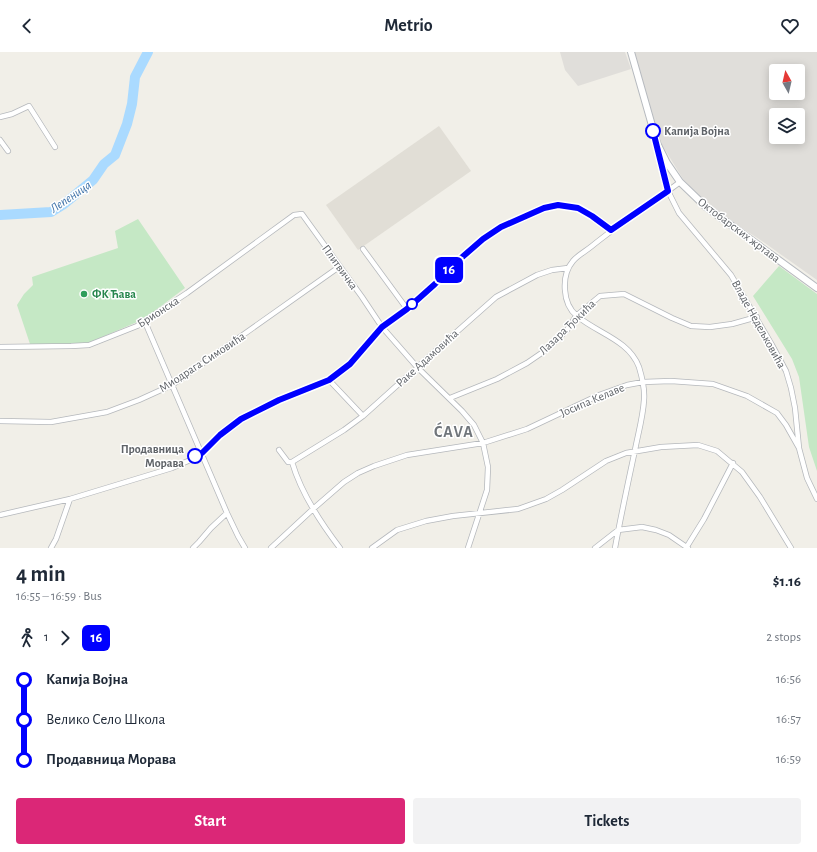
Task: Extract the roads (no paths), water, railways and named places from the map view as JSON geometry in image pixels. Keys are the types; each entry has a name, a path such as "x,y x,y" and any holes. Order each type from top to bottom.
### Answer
{"street":[{"name":"Октобарских жртава","path":"631,52 657,143 667,163 680,182 706,207 817,288"},
{"path":"0,117 12,114 28,106 55,147"},
{"path":"0,140 8,150"},
{"path":"657,143 668,191"},
{"path":"615,548 644,399 643,382 638,366 631,354 618,342 576,316 568,303 565,289 568,268 574,260 611,230 648,206 680,182"},
{"name":"Владе Недељковића","path":"668,191 679,213 731,275 757,317 786,371 795,408 799,448 807,478 817,499"},
{"path":"0,515 70,499 172,468 202,453 220,435 241,419 279,400 329,380 350,364 382,327 407,309 483,239 501,227 544,208 558,205 578,208 611,230"},
{"name":"Плитвичка","path":"294,215 302,214 382,327 417,367 450,398 474,425 483,443 488,467 488,480 487,490 468,548"},
{"name":"Брионска","path":"0,347 89,345 137,326 145,322 294,215"},
{"path":"363,249 407,309"},
{"name":"Миодрага Симовића","path":"0,421 51,422 107,412 139,400 172,385 339,267"},
{"name":"Раке Адамовића","path":"292,462 344,430 363,416 496,297 537,275 552,270 568,268"},
{"name":"Лазара Ђокића","path":"450,398 496,379 527,363 546,350 567,330 576,316 600,296 624,294 691,326 710,327 732,324 757,317"},
{"path":"145,322 227,513 245,548"},
{"path":"329,380 363,416"},
{"name":"Јосипа Келаве","path":"271,548 344,482 358,473 374,466 407,456 483,443 527,429 599,395 627,385 643,382 671,381 713,384 747,396 777,413 786,425 799,448"},
{"path":"372,548 397,530 426,521 453,516 518,509 546,499 606,461 635,451 661,447 698,445 717,451 742,472 751,483 791,548"},
{"path":"279,450 288,462 292,462 313,509 340,548"},
{"path":"595,548 618,530 642,528 656,530 669,535 687,548 733,463"},
{"path":"51,548 70,499"},
{"path":"193,548 227,513"}],"waterway":[{"name":"Лепеница","path":"0,215 51,212 64,204 93,180 104,164 115,155 127,124 132,104 135,77 148,52"}],"place":[{"name":"Капија Војна","path":"653,131"},
{"name":"ФК Ћава","path":"84,294"},
{"name":"Продавница Морава","path":"195,456"}],"district":[{"name":"ĆAVA","path":"454,431"}]}
